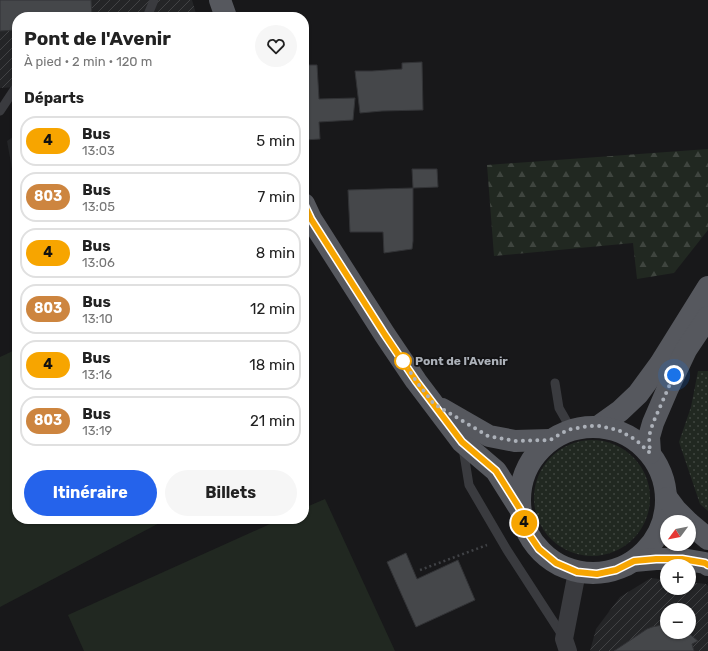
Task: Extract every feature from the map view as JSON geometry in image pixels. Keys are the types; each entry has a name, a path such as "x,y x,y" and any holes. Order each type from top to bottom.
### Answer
{"main road":[{"path":"220,0 224,12"},
{"path":"309,215 416,381 462,442 496,471 520,509"},
{"path":"599,426 620,411 638,394 660,364 708,287"},
{"path":"650,453 649,436 653,423 686,350 708,317"},
{"path":"434,404 488,436 515,441 550,440"},
{"path":"599,426 618,430 636,440 650,453 659,467 665,482 667,498 665,516 659,534 648,549 634,561 616,570 597,574 577,572 556,563 539,549 526,530 520,509 520,493 523,478 529,463 538,450 550,440 571,429 599,426"},
{"path":"667,498 681,515"},
{"path":"696,528 708,539"},
{"path":"634,561 682,559 708,564"}],"street":[{"path":"566,645 577,572"}],"lane":[{"path":"149,12 154,0"},
{"path":"0,111 12,93"},
{"path":"555,383 559,408 571,429"},
{"path":"462,442 469,485 507,550 566,645"}],"path":[{"path":"420,570 487,545 507,550"}],"shaded area":[{"path":"0,0 192,0 196,12 12,12 12,87 0,88"},
{"path":"12,138 12,169 7,141"},
{"path":"651,578 660,579 660,595 696,595 696,583 706,584 708,586 708,651 590,651 596,629 620,597"}],"green space":[{"path":"708,149 708,230 674,273 637,279 633,243 494,256 487,165"},
{"path":"12,351 12,524 158,524 0,607 0,357"},
{"path":"698,371 708,371 708,511 700,504 679,442 691,407"},
{"path":"592,440 614,444 633,457 646,476 650,498 646,520 633,539 614,552 592,556 570,552 551,539 538,520 534,498 538,476 551,457 570,444"},
{"path":"325,499 395,651 84,651 68,615 270,524 309,524 309,506"}],"building":[{"path":"0,0 91,0 92,12 12,12 12,30 0,31"},
{"path":"422,62 423,110 360,113 355,71 402,69 402,63"},
{"path":"309,65 317,65 319,99 355,98 353,120 319,122 320,139 309,140"},
{"path":"412,169 437,169 438,187 413,188"},
{"path":"413,188 412,249 384,253 383,232 350,232 348,190"},
{"path":"406,553 417,579 458,560 475,600 416,627 387,562"},
{"path":"660,625 660,639 696,639 698,641 692,644 694,651 614,651 652,627"}],"bus line":[{"name":"4","path":"309,215 416,381 462,442 496,471 520,509 526,530 539,549 556,563 577,572 597,574 616,570 634,561 656,559 682,559 705,563 708,565"}],"place":[{"name":"Pont de l'Avenir","path":"403,361"}],"route":[{"path":"403,361 434,404 488,436 515,441 550,440 571,429 599,426 618,430 636,440 650,453 649,436 653,423 674,375"}]}
